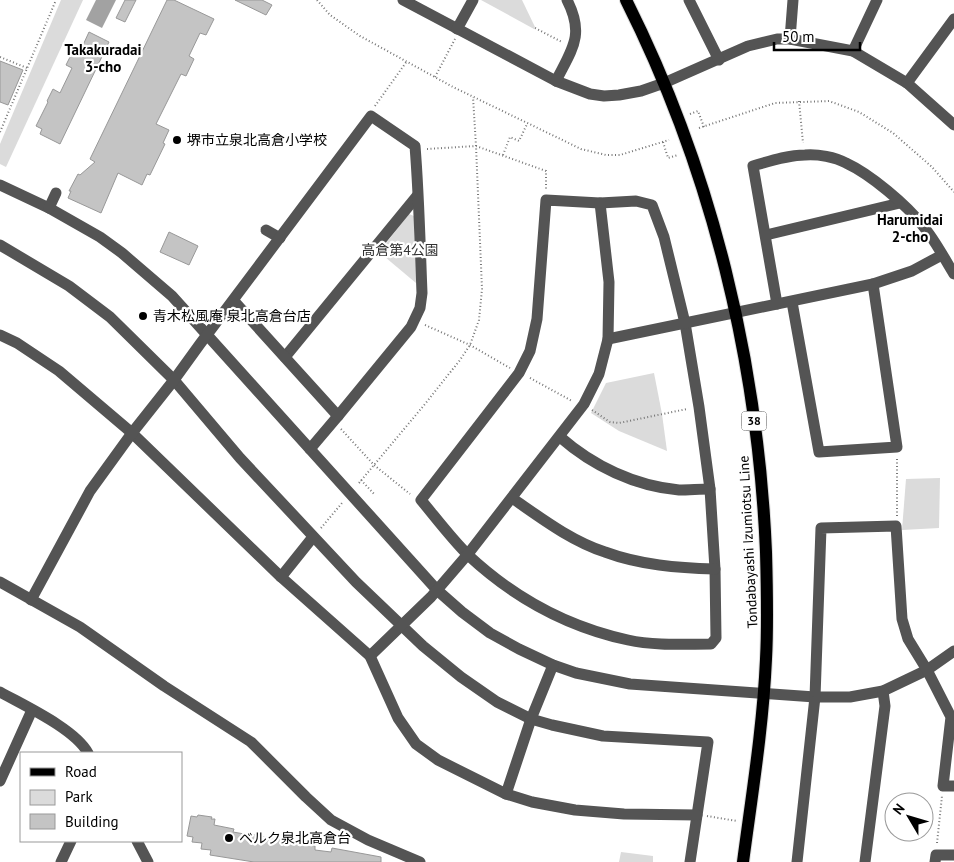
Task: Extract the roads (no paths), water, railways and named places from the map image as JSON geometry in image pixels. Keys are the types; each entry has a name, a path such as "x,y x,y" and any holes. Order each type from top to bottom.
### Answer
{"main road":[{"name":"Tondabayashi Izumiotsu Line","path":"626,0 664,83 690,149 718,242 735,312 758,447 764,517 767,597 766,658 762,719 743,862"}],"street":[{"path":"403,0 556,81 590,94 604,96 641,91 719,60 748,46 777,39 790,39 853,51 907,83 954,125"},
{"path":"458,29 473,0"},
{"path":"556,81 573,48 576,33 575,18 567,0"},
{"path":"689,0 719,60"},
{"path":"790,39 793,0"},
{"path":"853,51 877,0"},
{"path":"907,83 954,19"},
{"path":"31,600 90,491 371,116 415,146 418,171 417,196 422,294 415,320 411,327 310,449"},
{"path":"777,304 753,166 805,155 824,156 846,162 873,180 923,226 954,274"},
{"path":"1,188 49,208 100,237 122,253 172,296 437,590 490,633 519,649 553,665 602,680 630,684 815,698 850,697 883,691 927,670 954,651"},
{"path":"49,208 56,193"},
{"path":"285,357 417,196"},
{"path":"546,200 600,203 636,201 652,205 664,236 685,323 710,489 715,569 716,638 711,644 671,644 629,640 586,628 550,614 515,592 468,554 421,500 520,373 530,351 540,300 546,200"},
{"path":"370,656 437,590 468,554 584,404 599,374 608,339 609,282 600,203"},
{"path":"766,235 900,203"},
{"path":"266,230 280,238"},
{"path":"0,246 69,286 110,317 174,380 240,458 356,582 401,626 461,677 497,702 531,719 552,725 603,736 708,742 690,862"},
{"path":"608,339 873,284 912,271 942,255"},
{"path":"792,302 819,452 897,447 873,284"},
{"path":"233,300 285,357 336,419"},
{"path":"0,335 17,343 58,370 132,433 281,577 370,656 398,718 416,744 438,760 506,794 575,810 624,814 697,815"},
{"path":"560,437 574,450 618,475 645,484 680,490 710,489"},
{"path":"512,498 571,537 604,552 642,562 681,568 715,569"},
{"path":"797,862 815,698 821,528 896,526 902,619 908,639 953,717 949,786"},
{"path":"281,577 313,537"},
{"path":"0,582 80,627 164,686 251,742 332,820 368,840 420,862"},
{"path":"506,794 531,719 553,665"},
{"path":"865,862 885,706 883,691"},
{"path":"0,692 72,734 87,752"},
{"path":"0,780 32,710"},
{"path":"61,862 71,842"},
{"path":"137,842 148,862"},
{"path":"936,859 954,855"}],"place":[{"name":"堺市立泉北高倉小学校","path":"177,140"},
{"name":"青木松風庵 泉北高倉台店","path":"143,316"},
{"name":"ベルク泉北高倉台","path":"229,838"}],"district":[{"name":"Takakuradai 3-cho","path":"103,58"},
{"name":"Harumidai 2-cho","path":"910,228"}],"park label":[{"name":"高倉第4公園","path":"400,250"}]}
